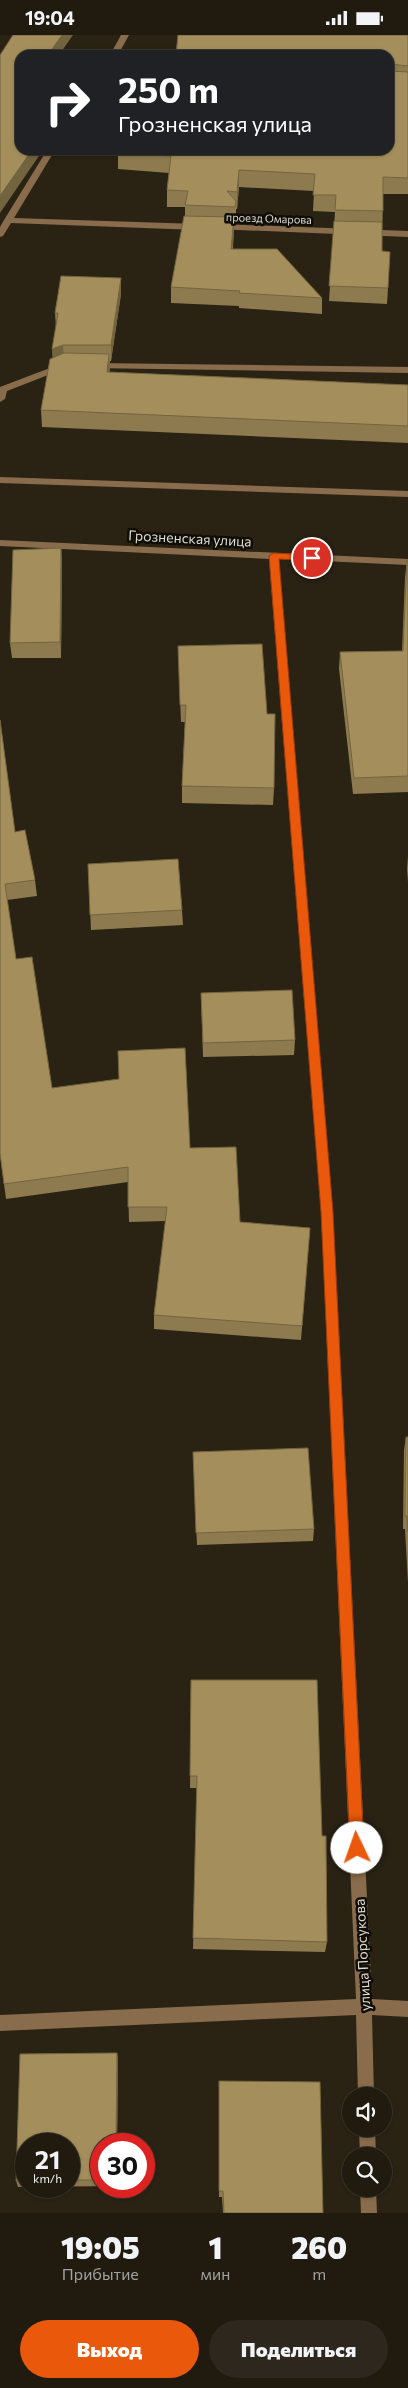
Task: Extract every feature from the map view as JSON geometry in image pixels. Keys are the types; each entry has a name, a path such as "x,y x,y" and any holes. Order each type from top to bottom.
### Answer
{"street":[{"path":"117,50 125,35"},
{"path":"0,234 48,155"},
{"name":"проезд Омарова","path":"8,220 408,234"},
{"path":"0,399 3,389 64,365 408,370"},
{"path":"0,480 408,494"},
{"name":"Грозненская улица","path":"0,543 408,562"},
{"name":"улица Порсукова","path":"274,556 327,1212 364,2007 366,2087"},
{"path":"0,2023 364,2007 408,2009"},
{"path":"368,2197 369,2213"}],"building":[{"path":"13,35 62,35 52,50 15,50 15,155 29,155 0,196 0,55"},
{"path":"178,35 408,35 408,66 394,64 394,50 176,50"},
{"path":"394,71 408,72 408,178 383,177 383,211 335,210 336,195 313,195 315,174 239,170 237,192 227,191 236,201 235,207 185,205 188,191 167,190 171,156 153,155 394,155"},
{"path":"184,216 234,217 231,249 277,249 322,298 171,287"},
{"path":"334,221 382,222 382,251 390,252 388,288 329,286"},
{"path":"61,276 121,278 111,345 63,345 52,349 58,313 55,313"},
{"path":"64,353 109,354 107,372 408,385 408,426 41,410 50,359"},
{"path":"61,548 60,642 10,643 13,550"},
{"path":"407,561 408,776 354,778 340,652 403,651"},
{"path":"262,644 267,714 275,714 274,788 182,786 186,705 180,705 178,646"},
{"path":"0,720 15,832 25,830 35,880 5,884 16,959 32,957 52,1088 119,1079 118,1051 185,1048 190,1148 236,1147 240,1222 310,1228 302,1326 154,1315 167,1207 128,1207 128,1167 4,1184 0,1153"},
{"path":"178,859 182,910 90,915 88,864"},
{"path":"292,990 295,1040 203,1043 201,993"},
{"path":"406,1437 408,1437 408,1532 407,1516 405,1516"},
{"path":"308,1448 314,1529 196,1533 193,1452"},
{"path":"191,1680 317,1680 322,1836 326,1836 327,1942 193,1938 197,1776 190,1776"},
{"path":"117,2053 116,2133 90,2133 90,2180 80,2180 80,2133 18,2133 20,2054"},
{"path":"219,2081 320,2082 323,2213 224,2213 223,2191 219,2191"}],"route":[{"path":"312,558 274,556 327,1212 357,1848"}]}
